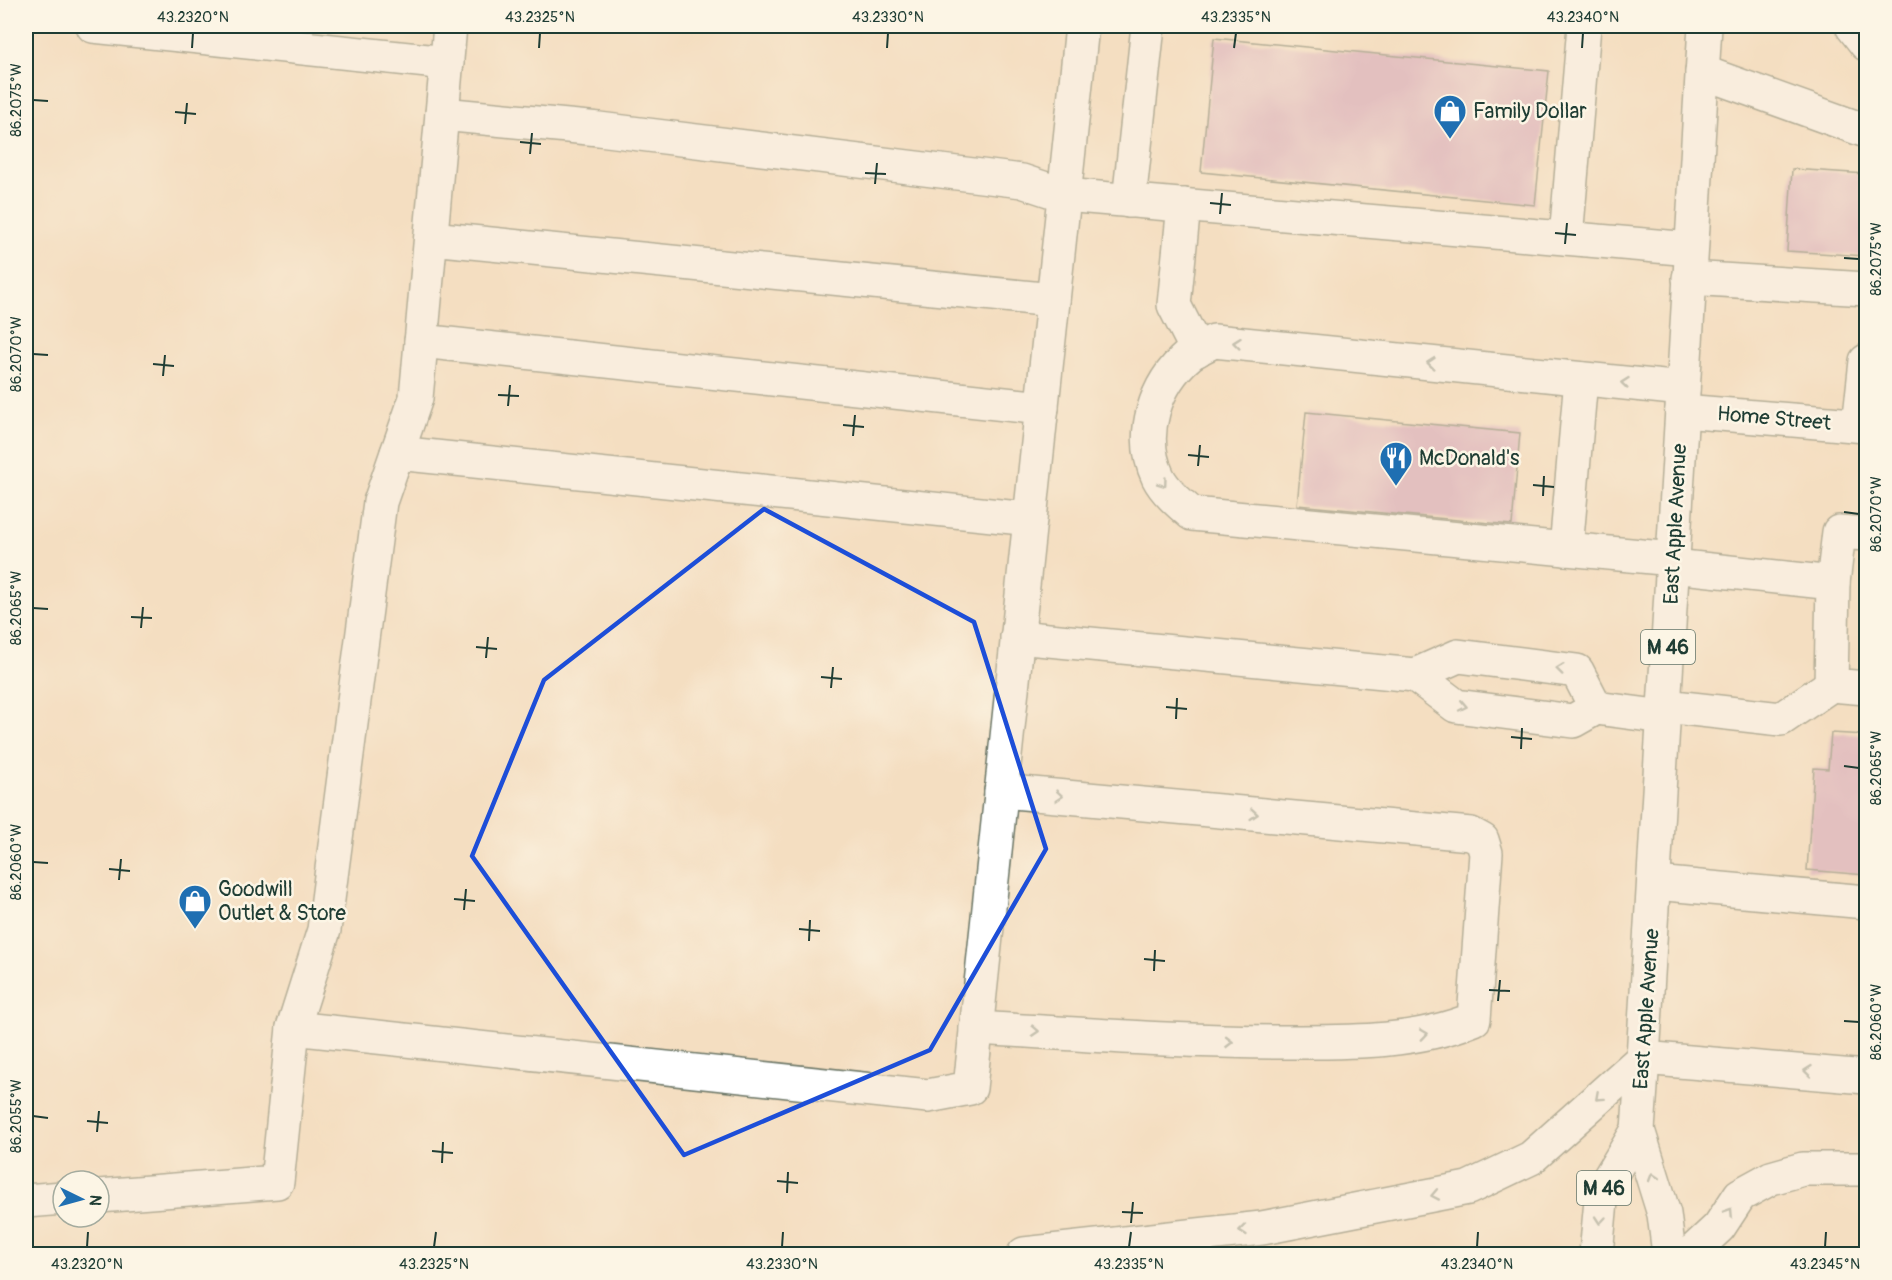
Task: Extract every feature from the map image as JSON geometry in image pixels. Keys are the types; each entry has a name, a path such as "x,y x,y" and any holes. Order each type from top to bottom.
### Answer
{"main road":[{"path":"93,26 447,63"},
{"path":"111,1195 277,1182 293,1028 324,930 380,502 416,398 450,26"},
{"path":"293,1028 928,1096 970,1088 1082,26"},
{"path":"1129,201 1148,26"},
{"path":"1566,238 1584,26"},
{"name":"East Apple Avenue","path":"1669,1254 1664,1214 1638,1130 1655,883 1705,26"},
{"path":"1852,26 1866,44"},
{"path":"1702,72 1866,131"},
{"path":"442,114 599,129 1022,181 1064,195 1566,238 1690,263 1866,289"},
{"path":"1184,206 1174,305 1197,350 1189,355 1169,379 1152,410 1149,445 1158,477 1176,500 1192,514 1566,549 1833,583"},
{"path":"431,238 1053,300"},
{"path":"421,341 1042,408"},
{"name":"Home Street","path":"1197,350 1214,341 1581,379 1682,400 1863,426"},
{"path":"1863,426 1866,362"},
{"path":"1566,549 1581,379"},
{"path":"397,453 1030,519"},
{"path":"1831,685 1833,583 1839,532 1866,534"},
{"path":"1017,637 1415,675 1458,656 1577,671 1596,708"},
{"path":"1415,675 1455,705 1573,721 1596,708 1781,719 1831,685 1866,688"},
{"path":"976,1028 1217,1042 1362,1042 1442,1032 1474,1019 1486,853 1482,840 1471,834 1001,791"},
{"path":"1655,883 1866,902"},
{"path":"1024,1254 1262,1228 1468,1188 1531,1158 1643,1058 1866,1077"},
{"name":"East Apple Avenue","path":"1596,1254 1602,1190 1638,1130"},
{"path":"1690,1254 1719,1227 1740,1196 1772,1178 1803,1169 1866,1169"},
{"path":"26,1201 51,1199"}],"highlighted area":[{"path":"764,509 974,622 1046,849 930,1050 684,1155 472,856 544,680"}],"building":[{"path":"1214,38 1549,71 1535,205 1201,172"},
{"path":"1792,169 1866,174 1866,256 1787,251"},
{"path":"1306,412 1520,433 1512,525 1297,505"},
{"path":"1831,733 1866,735 1866,875 1807,870 1814,768 1828,769"}],"place":[{"name":"Family Dollar","path":"1450,140"},
{"name":"McDonald's","path":"1396,487"},
{"name":"Goodwill Outlet & Store","path":"195,930"}]}
